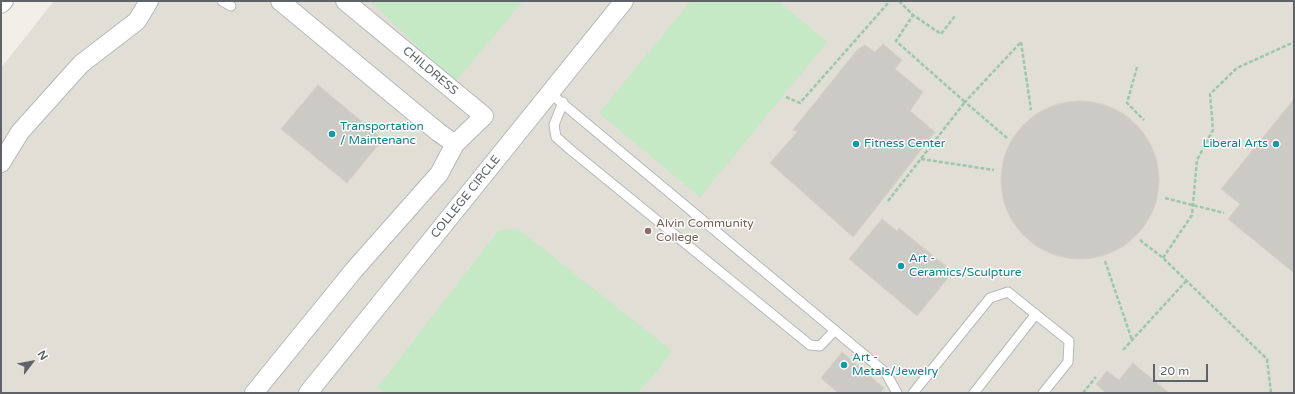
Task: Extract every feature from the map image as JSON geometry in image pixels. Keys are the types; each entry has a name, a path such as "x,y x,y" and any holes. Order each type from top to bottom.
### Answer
{"street":[{"path":"1,4 4,1"},
{"path":"1,163 20,132 81,64 137,21 149,1"},
{"path":"280,1 426,122 455,144"},
{"name":"CHILDRESS","path":"254,393 354,270 439,174 455,144 484,116 345,1"},
{"name":"COLLEGE CIRCLE","path":"308,393 556,98 624,1"}],"lane":[{"path":"222,1 231,6"},
{"path":"556,98 554,125 556,137 810,345 820,346 835,330"},
{"path":"556,98 886,373 897,393"},
{"path":"913,393 990,298 1008,292 1069,341 1068,362 1043,393"},
{"path":"974,393 1036,314"}],"path":[{"path":"786,97 800,103 890,1"},
{"path":"899,1 912,15 941,34 955,16"},
{"path":"912,15 896,41 1007,138"},
{"path":"888,201 965,102 1021,42 1031,110"},
{"path":"1163,258 1192,215 1194,207 1197,160 1213,130 1210,94 1237,68 1294,42"},
{"path":"1137,67 1127,103 1144,120"},
{"path":"921,159 994,170"},
{"path":"1165,198 1194,207 1224,213"},
{"path":"1140,240 1187,280 1267,359 1271,393"},
{"path":"1105,261 1132,340"},
{"path":"1123,350 1187,280"},
{"path":"1083,393 1096,377"}],"shaded area":[{"name":"Alvin Community College","path":"54,1 1294,1 1294,393 1,393 1,68"}],"green space":[{"path":"370,1 523,1 455,82"},
{"path":"691,1 778,1 827,42 700,197 599,113"},
{"path":"518,229 672,351 659,369 637,393 385,393 378,387 499,230"}],"building":[{"name":"Fitness Center","path":"883,44 902,60 895,69 923,92 910,111 935,132 853,237 770,163 798,131 792,131 857,50 865,45 875,52"},
{"name":"Transportation / Maintenanc","path":"318,85 383,139 347,183 281,129"},
{"name":"Liberal Arts","path":"1294,99 1294,273 1228,219 1240,204 1221,189"},
{"path":"1088,101 1103,104 1117,110 1136,124 1146,136 1156,157 1159,180 1156,203 1146,224 1136,236 1124,246 1103,256 1088,259 1072,259 1057,256 1036,246 1024,236 1014,224 1004,203 1002,195 1001,172 1004,157 1014,136 1024,124 1036,114 1057,104 1065,102"},
{"name":"Art - Ceramics/Sculpture","path":"882,219 897,231 899,228 953,272 917,316 849,259"},
{"name":"Art - Metals/Jewelry","path":"842,352 884,388 880,393 838,393 821,378"},
{"path":"1133,363 1169,393 1106,393 1096,384 1107,371 1119,380"}],"place":[{"name":"Transportation / Maintenanc","path":"332,134"},
{"name":"Fitness Center","path":"856,144"},
{"name":"Liberal Arts","path":"1276,144"},
{"name":"Alvin Community College","path":"648,231"},
{"name":"Art - Ceramics/Sculpture","path":"901,266"},
{"name":"Art - Metals/Jewelry","path":"844,365"}]}
